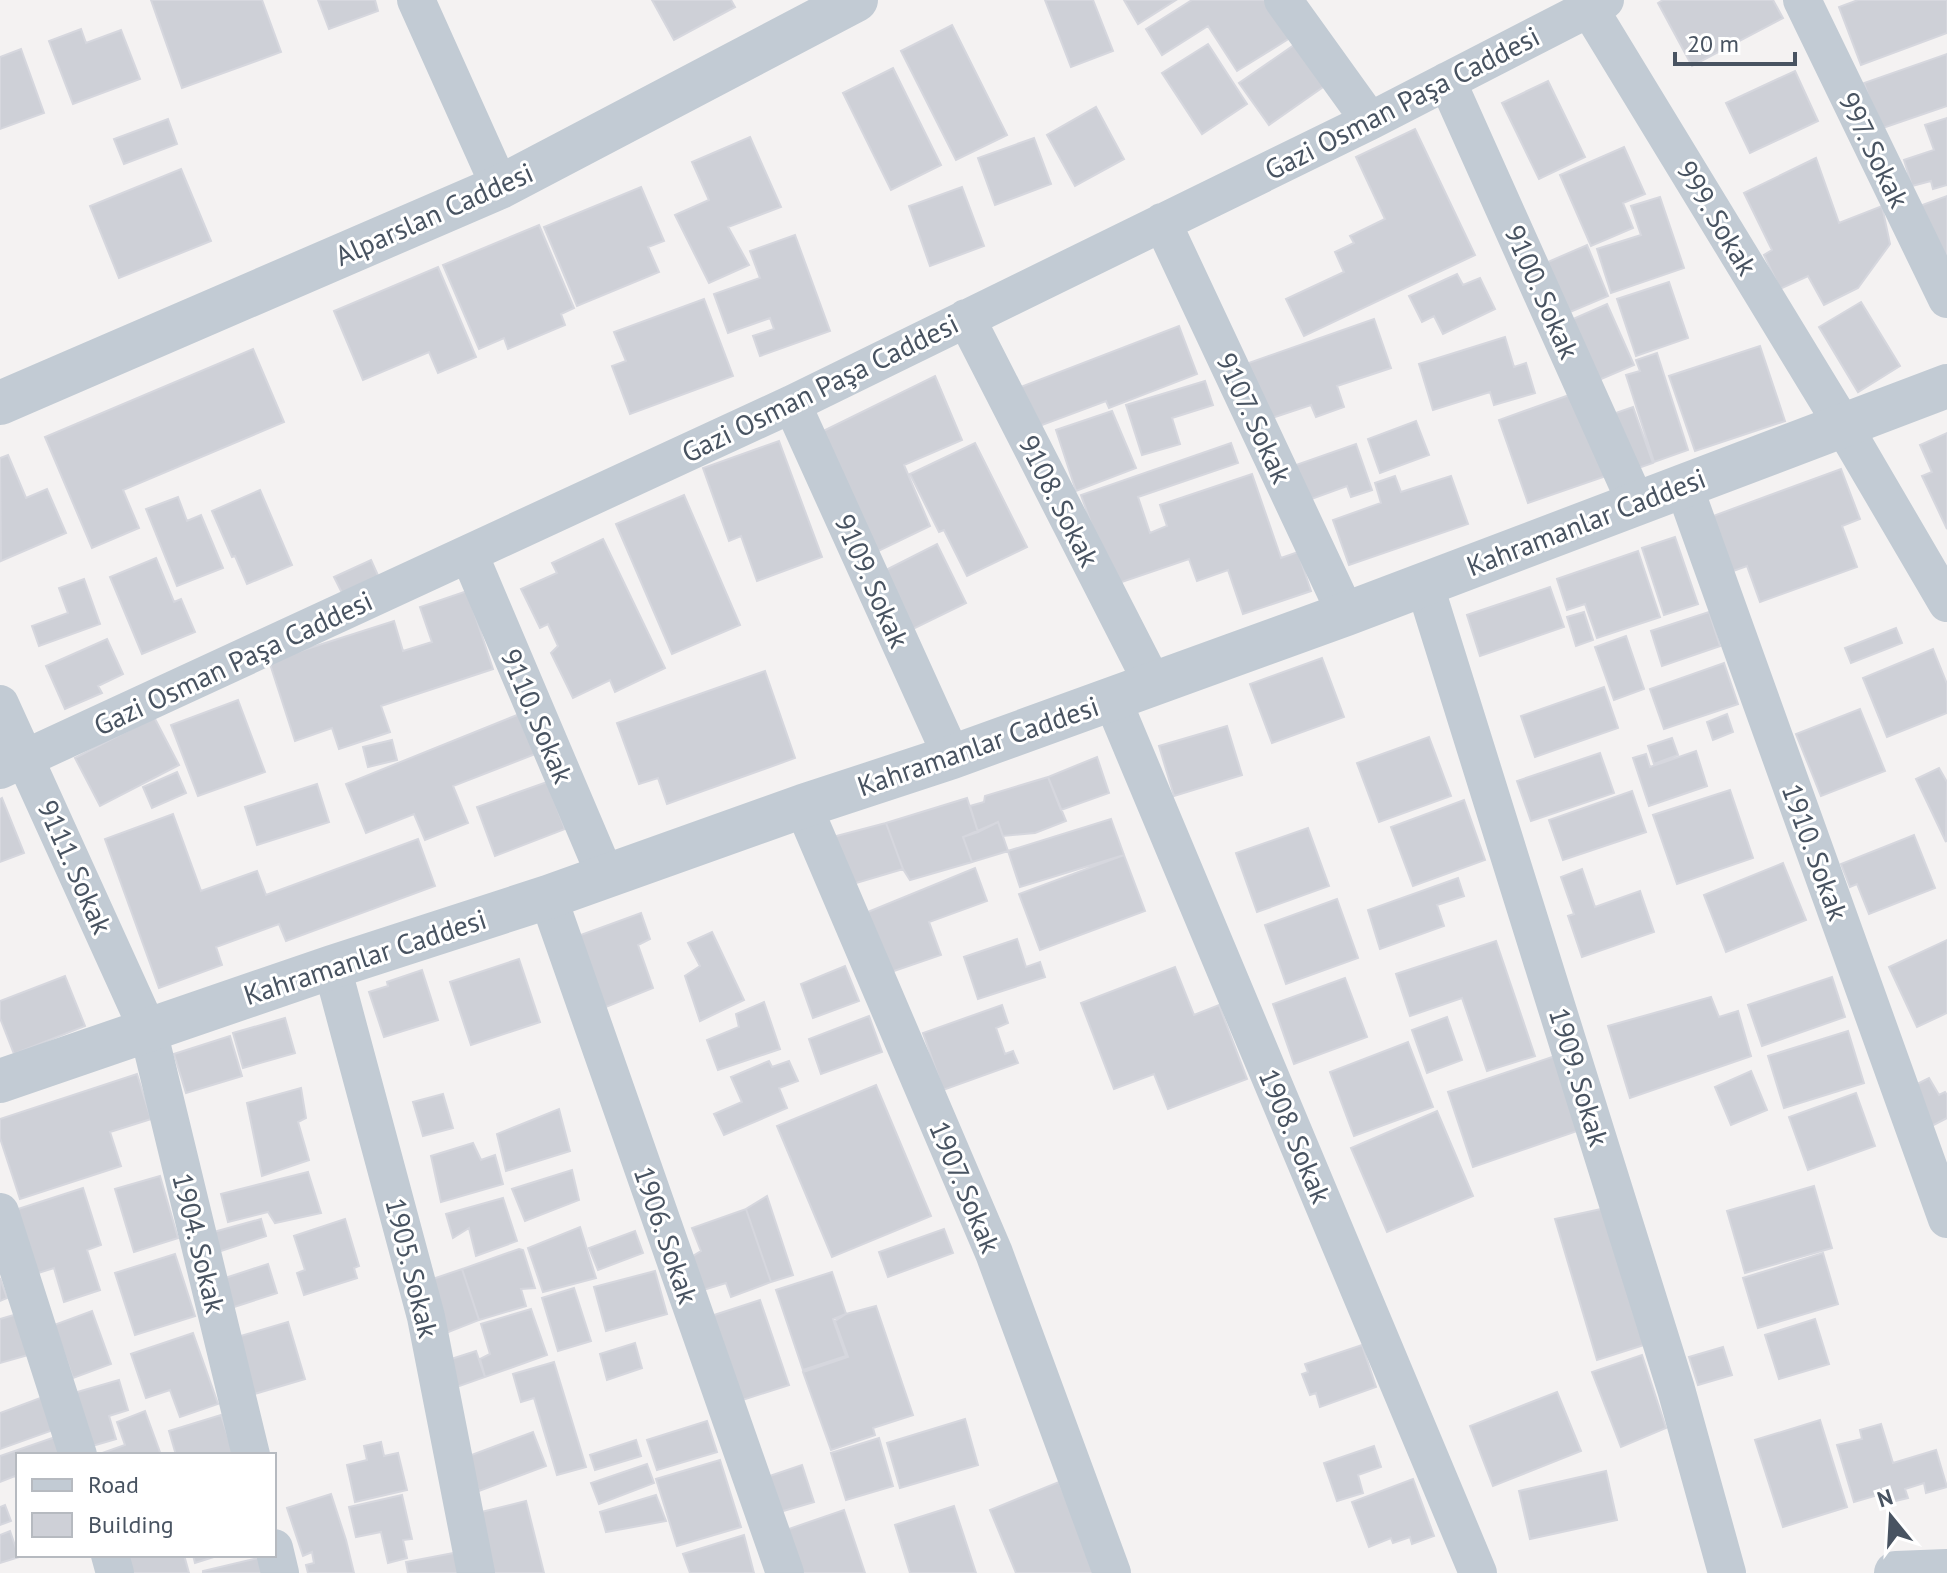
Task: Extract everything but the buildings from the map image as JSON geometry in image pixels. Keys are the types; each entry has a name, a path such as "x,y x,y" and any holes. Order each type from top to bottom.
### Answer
{"street":[{"path":"416,0 500,187"},
{"name":"Alparslan Caddesi","path":"0,403 500,187 856,0"},
{"path":"1283,0 1370,121"},
{"name":"997. Sokak","path":"1802,0 1947,299"},
{"name":"Gazi Osman Paşa Caddesi","path":"13,765 792,404 1370,121 1593,3"},
{"name":"999. Sokak","path":"1593,3 1947,603"},
{"name":"9100. Sokak","path":"1447,81 1636,503"},
{"name":"9107. Sokak","path":"1162,222 1346,614"},
{"name":"9108. Sokak","path":"966,318 1153,684"},
{"name":"Kahramanlar Caddesi","path":"0,1081 952,757 1346,614 1947,386"},
{"name":"9109. Sokak","path":"792,404 952,757"},
{"name":"1910. Sokak","path":"1683,484 1947,1219"},
{"name":"9110. Sokak","path":"469,554 606,877"},
{"name":"1909. Sokak","path":"1424,583 1676,1389 1727,1573"},
{"name":"1908. Sokak","path":"1112,699 1478,1573"},
{"name":"9111. Sokak","path":"0,704 13,765 148,1030"},
{"name":"1907. Sokak","path":"803,806 994,1253 1112,1573"},
{"name":"1906. Sokak","path":"548,897 785,1573"},
{"name":"1905. Sokak","path":"332,967 426,1317 476,1573"},
{"name":"1904. Sokak","path":"148,1030 251,1453"},
{"path":"0,1212 77,1453"},
{"path":"1896,1573 1947,1571"}]}
